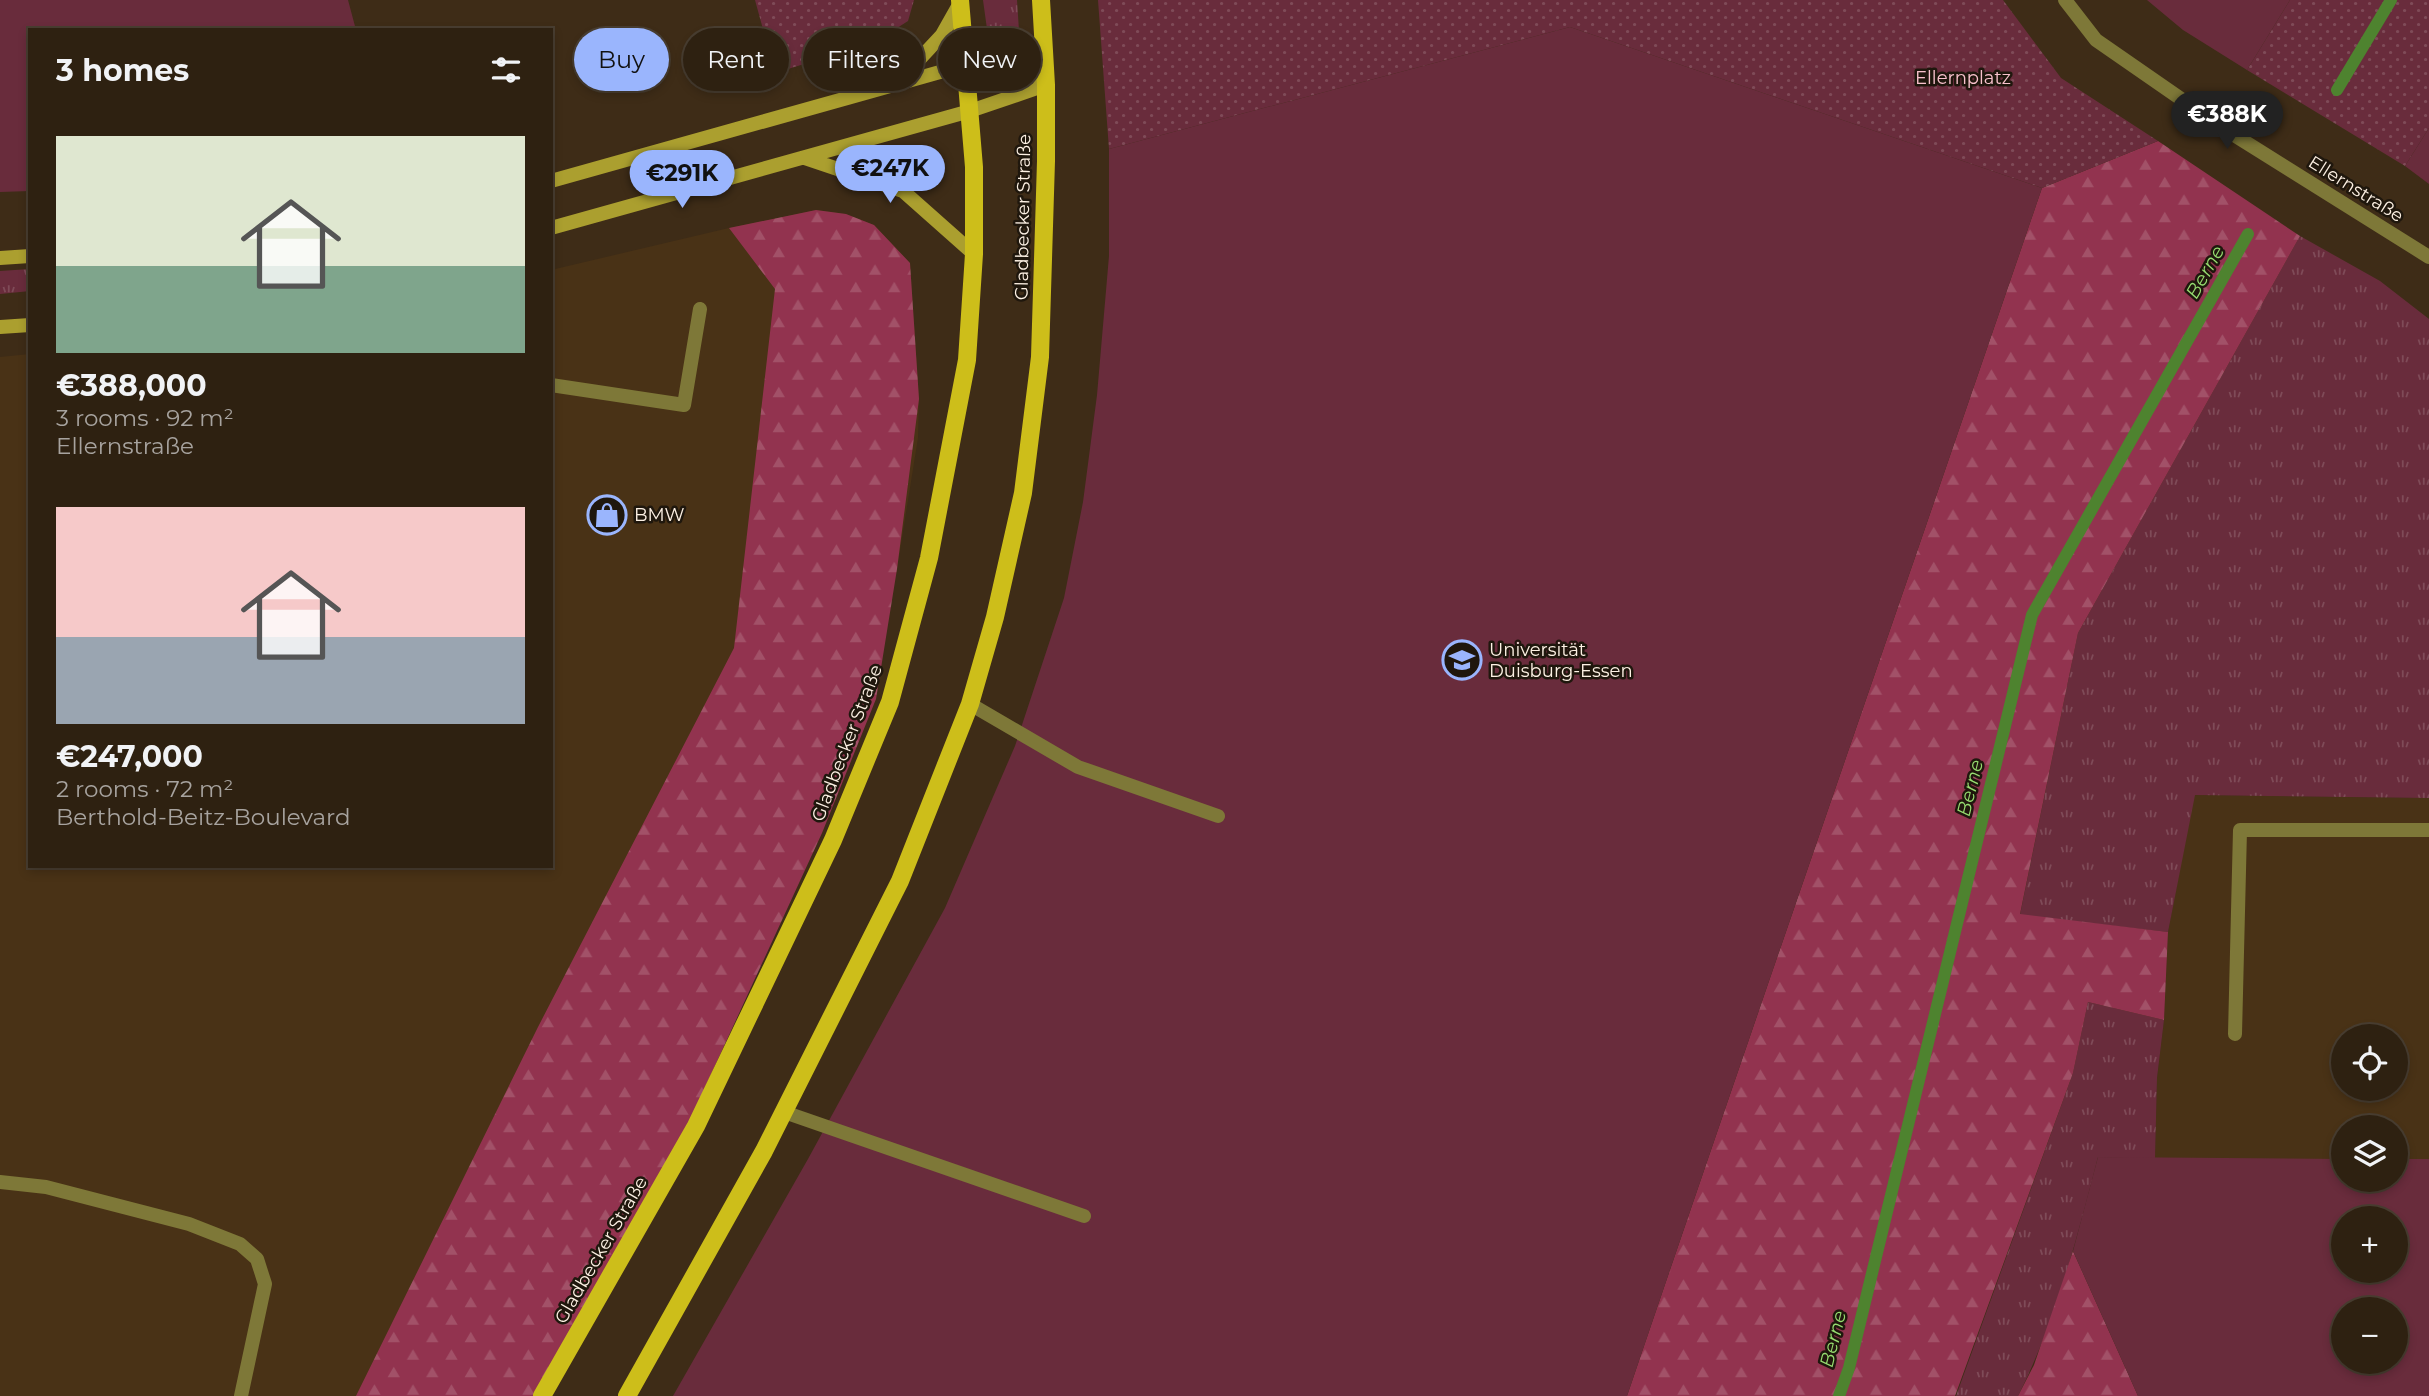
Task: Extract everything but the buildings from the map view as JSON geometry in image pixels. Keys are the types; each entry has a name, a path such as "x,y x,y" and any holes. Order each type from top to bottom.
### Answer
{"main road":[{"name":"Gladbecker Straße","path":"627,1396 784,1112 900,881 970,704 995,617 1023,493 1040,357 1046,162 1046,85 1041,0"},
{"name":"Gladbecker Straße","path":"960,1 962,28"},
{"path":"924,56 943,35 960,1"},
{"path":"1041,84 1046,85"},
{"path":"553,227 970,111 1046,85"},
{"path":"553,180 867,91"},
{"name":"Gladbecker Straße","path":"542,1396 696,1126 833,840 890,702 929,558 967,360 974,254 974,167 968,91"},
{"path":"803,158 903,191 974,254"},
{"path":"0,258 28,256"},
{"path":"0,327 28,324"}],"street":[{"name":"Ellernstraße","path":"2065,0 2096,40 2223,128 2429,257"},
{"path":"553,385 684,405 701,309"},
{"path":"970,704 1078,767 1218,816"},
{"path":"2235,1034 2239,830 2429,830"},
{"path":"784,1112 1084,1216"},
{"path":"0,1182 46,1187 189,1224 240,1244 257,1259 265,1284 241,1396"}],"shaded area":[{"path":"816,210 846,214 874,225 910,263 919,399 918,438 897,569 856,713 494,1396 0,1396 0,357 28,354 28,868 553,868 553,270"},
{"path":"2194,795 2429,798 2429,1159 2408,1159 2408,1115 2331,1115 2331,1159 2155,1159 2157,1078 2164,1020 2168,932"}],"green space":[{"path":"0,0 348,0 355,28 28,28 28,191 0,192"},
{"path":"755,0 914,0 908,21 897,28 803,28 803,64 789,69 789,28 763,28"},
{"path":"983,0 1017,0 1019,28 987,28"},
{"name":"Ellernplatz","path":"1098,0 2003,0 2061,78 2158,141 2042,188 1570,27 1109,149"},
{"path":"2147,0 2290,0 2247,70 2183,30"},
{"path":"2290,0 2429,0 2429,128 2405,166 2247,70"},
{"name":"Universität Duisburg-Essen","path":"1570,27 2042,188 1627,1396 673,1396 808,1159 945,908 1015,746 1064,598 1083,502 1097,395 1109,256 1109,149"},
{"path":"2429,128 2429,184 2405,166"},
{"path":"2158,141 2300,236 2078,633 2020,914 2168,932 2164,1020 2088,1002 2073,1073 1955,1396 1627,1396 2042,188"},
{"path":"816,210 846,214 874,225 910,263 919,399 897,569 876,699 822,833 690,1120 534,1396 356,1396 538,1027 734,648 775,289 729,228"},
{"path":"2300,236 2380,281 2429,319 2429,798 2195,795 2168,932 2020,915 2078,633"},
{"path":"28,269 28,291 0,294 0,271"},
{"path":"2088,1002 2164,1020 2157,1078 2155,1159 2098,1157 2054,1309 2018,1396 1956,1396 2073,1073"},
{"path":"2098,1157 2331,1159 2331,1192 2408,1192 2408,1159 2429,1159 2429,1396 2138,1396 2073,1251"},
{"path":"2073,1251 2138,1396 2018,1396 2034,1365"}],"waterway":[{"name":"Berne","path":"2337,90 2391,0"},
{"name":"Berne","path":"1839,1396 1849,1368 2032,615 2248,234"}],"place":[{"name":"BMW","path":"607,515"},
{"name":"Universität Duisburg-Essen","path":"1462,660"}]}
